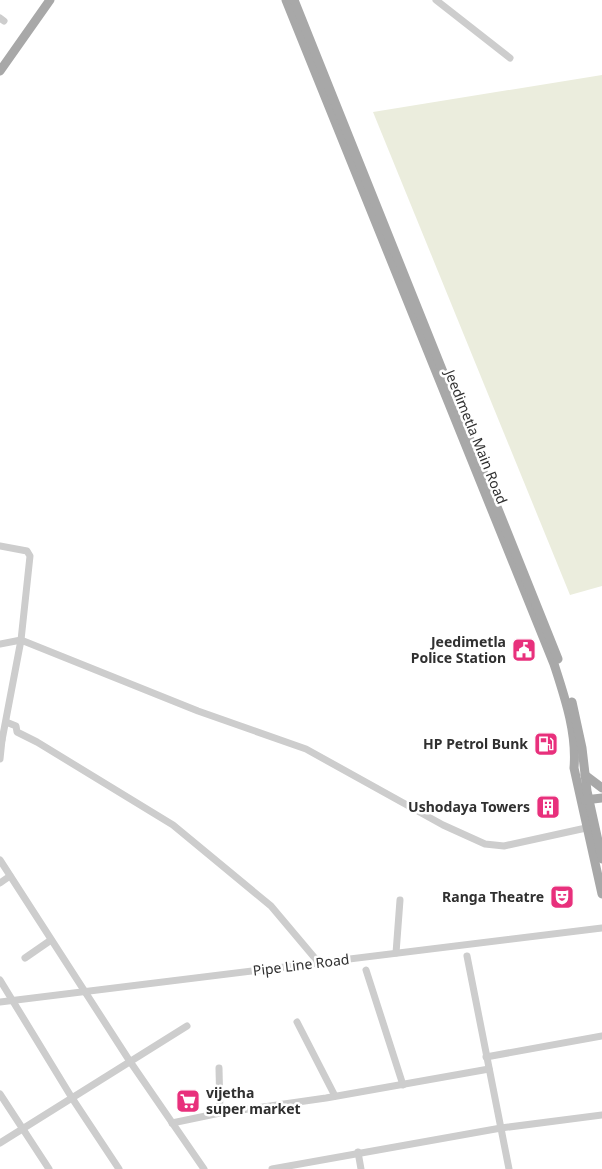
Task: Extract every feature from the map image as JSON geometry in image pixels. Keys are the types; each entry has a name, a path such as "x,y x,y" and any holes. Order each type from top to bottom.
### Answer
{"main road":[{"path":"0,62 44,0"},
{"path":"0,71 50,0"},
{"name":"Jeedimetla Main Road","path":"286,0 571,696 585,775 585,796 602,860"},
{"name":"Jeedimetla Main Road","path":"294,0 542,625 565,697 575,753 574,768 602,894"},
{"path":"575,753 600,868 599,879"},
{"path":"585,775 602,789 585,796"},
{"path":"585,796 602,799"}],"street":[{"path":"436,0 510,58"},
{"path":"0,546 21,549 30,554 21,640 1,740 0,760"},
{"path":"0,644 21,640 198,711 306,749 442,825 485,844 504,846 586,828"},
{"path":"6,722 16,726 18,732 173,825 271,906 319,963"},
{"path":"0,860 87,992 129,1060 204,1169"},
{"path":"0,883 10,876"},
{"path":"396,953 400,900"},
{"name":"Pipe Line Road","path":"0,1002 602,928"},
{"path":"25,958 51,940"},
{"path":"467,956 509,1169"},
{"path":"366,970 403,1085"},
{"path":"0,980 72,1098 119,1169"},
{"path":"297,1022 335,1096"},
{"path":"0,1143 129,1060 186,1026"},
{"path":"486,1057 602,1036"},
{"path":"219,1068 220,1113"},
{"path":"172,1122 403,1085 488,1069"},
{"path":"0,1094 49,1169"},
{"path":"272,1169 358,1152 501,1128 602,1115"},
{"path":"358,1152 361,1169"}],"green space":[{"path":"602,75 602,586 570,595 373,112"}],"place":[{"name":"Jeedimetla Police Station","path":"524,650"},
{"name":"HP Petrol Bunk","path":"546,744"},
{"name":"Ushodaya Towers","path":"548,807"},
{"name":"Ranga Theatre","path":"562,897"},
{"name":"vijetha super market","path":"188,1101"}]}
